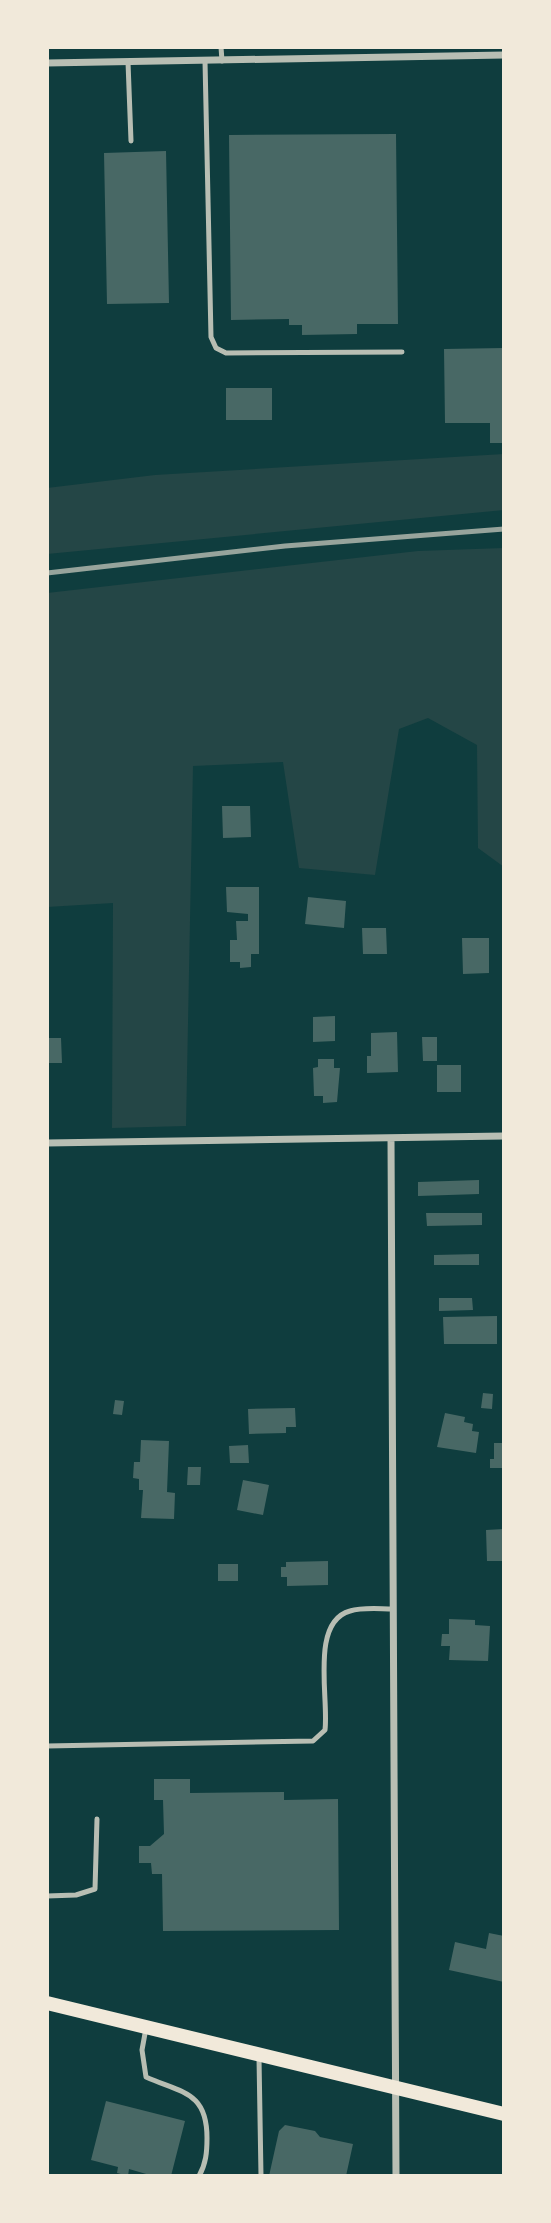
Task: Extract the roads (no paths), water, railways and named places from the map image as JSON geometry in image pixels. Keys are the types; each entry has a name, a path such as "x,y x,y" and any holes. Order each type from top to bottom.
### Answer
{"main road":[{"path":"47,2003 504,2114"}],"street":[{"path":"47,63 504,55"},
{"path":"47,1143 504,1136"},
{"path":"391,1138 396,2176"}],"lane":[{"path":"221,47 222,61"},
{"path":"402,47 402,57"},
{"path":"205,61 211,337 216,348 226,353 402,352"},
{"path":"128,62 131,141"},
{"path":"47,1746 313,1741 321,1736 326,1722 325,1645 330,1627 337,1617 349,1611 393,1609"},
{"path":"47,1896 76,1895 95,1889 97,1819"},
{"path":"146,2027 142,2050 146,2077 194,2098 204,2110 206,2159 199,2176"},
{"path":"259,2054 261,2176"}],"railway":[{"path":"47,573 285,546 504,529"}]}
